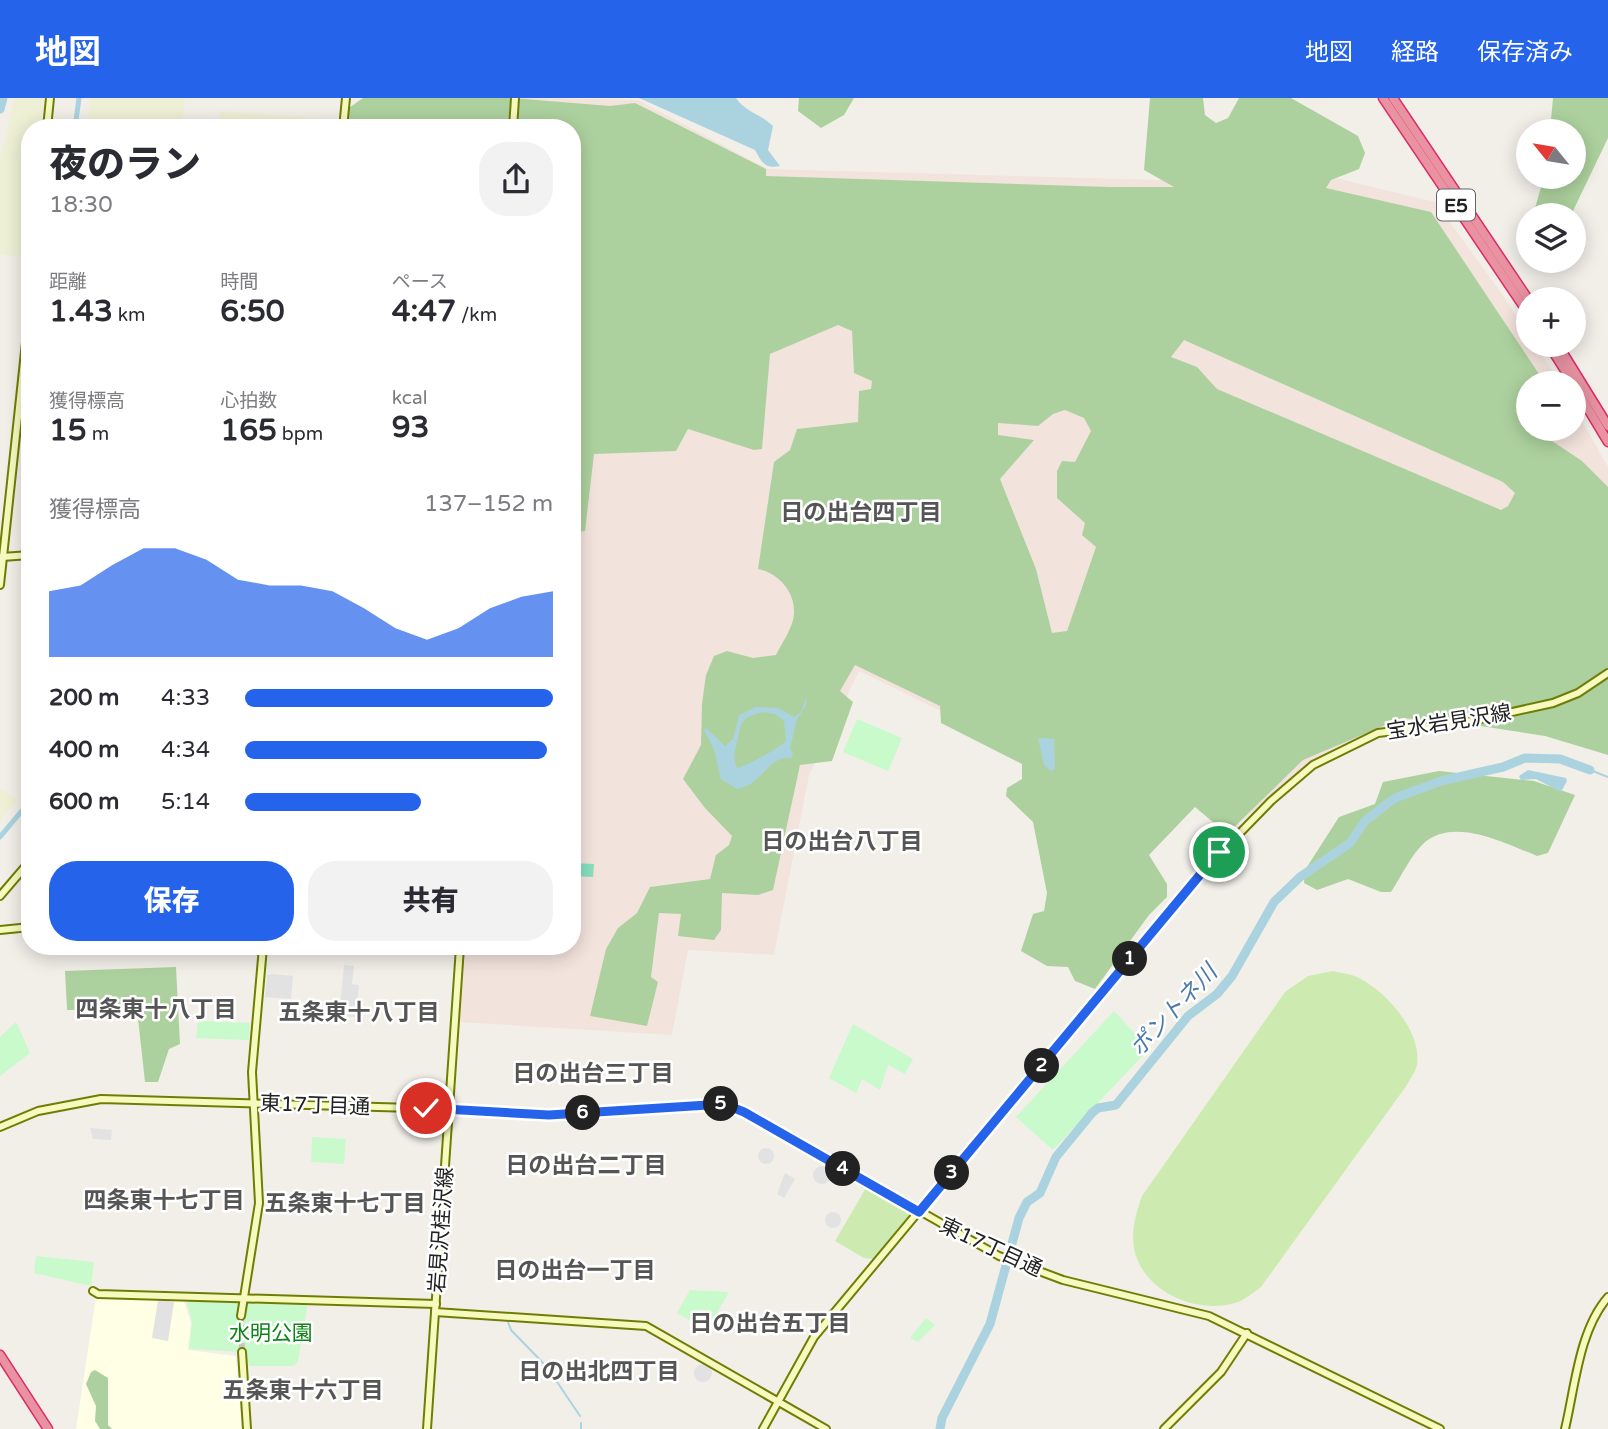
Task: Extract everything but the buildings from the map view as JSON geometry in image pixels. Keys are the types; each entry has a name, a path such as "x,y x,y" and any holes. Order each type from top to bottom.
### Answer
{"highway":[{"name":"E5","path":"1383,98 1516,295"},
{"name":"E5","path":"1393,98 1520,287"},
{"path":"1565,357 1608,426"},
{"path":"1586,406 1608,442"},
{"path":"0,1355 48,1429"}],"street":[{"path":"48,119 50,98"},
{"path":"344,119 346,98"},
{"path":"514,119 515,98"},
{"path":"0,585 21,386"},
{"path":"2,557 21,556"},
{"name":"宝水岩見沢線","path":"763,1429 814,1337 1219,852 1304,772 1339,750 1378,733 1467,722 1553,704 1578,693 1608,673"},
{"path":"0,896 21,872"},
{"path":"0,930 21,928"},
{"path":"241,1316 259,1200 252,1103 253,1058 262,955"},
{"name":"岩見沢桂沢線","path":"427,1429 459,955"},
{"name":"東17丁目通","path":"0,1126 38,1111 89,1100 449,1109 549,1115 724,1104 744,1112 999,1256 1110,1293 1179,1307 1247,1333 1440,1429"},
{"path":"93,1290 98,1294 242,1297 435,1308 646,1326 826,1429"},
{"path":"1565,1429 1588,1334 1595,1315 1608,1297"},
{"path":"1164,1429 1221,1372 1247,1333"},
{"path":"242,1352 247,1429"}],"shaded area":[{"path":"15,98 44,98 42,119 21,119 21,256 0,255 0,156"},
{"path":"90,98 185,98 183,119 87,119"},
{"path":"523,98 638,100 768,169 1231,182 1254,158 1435,202 1516,316 1516,357 1543,357 1552,371 1516,371 1516,441 1586,441 1586,428 1608,467 1608,664 1476,715 1403,723 1342,745 1299,770 1233,829 1190,800 1044,769 963,722 859,671 809,775 774,955 688,950 672,1035 459,1022 463,955 581,955 581,119 521,119"},
{"path":"220,111 323,119 219,119"},
{"path":"0,788 17,800 0,820"},
{"path":"344,965 354,966 352,984 359,985 355,1017 339,1016"},
{"path":"267,975 293,976 291,999 265,997"},
{"path":"90,1128 112,1130 111,1140 93,1139"},
{"path":"766,1148 772,1150 772,1162 766,1164 760,1162 758,1156 760,1150"},
{"path":"822,1166 828,1169 831,1175 828,1181 822,1184 816,1181 813,1175 816,1169"},
{"path":"785,1173 795,1179 784,1198 777,1194"},
{"path":"833,1212 839,1214 839,1226 833,1228 827,1226 825,1220 827,1214"},
{"path":"96,1297 183,1298 191,1323 188,1350 236,1356 242,1429 76,1429"},
{"path":"158,1300 174,1302 168,1341 152,1338"},
{"path":"703,1364 709,1367 712,1373 709,1379 703,1382 697,1379 694,1373 697,1367"}],"green space":[{"path":"363,98 512,98 610,106 635,103 766,169 766,176 1110,187 1174,187 1144,170 1150,98 1203,98 1205,115 1216,123 1228,118 1239,98 1291,98 1358,136 1365,153 1359,169 1331,180 1326,188 1431,212 1516,340 1516,357 1528,357 1537,371 1516,371 1516,441 1552,441 1582,461 1608,487 1608,755 1545,736 1461,723 1402,718 1303,760 1227,834 1195,807 1149,855 1167,884 1167,897 1149,915 1095,989 1075,981 1068,967 1047,966 1021,951 1033,914 1044,911 1047,893 1033,822 1006,796 1007,788 1022,779 1022,764 941,723 940,706 855,665 840,691 853,702 832,761 800,765 773,890 758,895 722,893 721,930 714,940 678,936 681,914 659,913 651,977 658,982 647,1026 590,1016 606,949 618,928 637,913 650,887 710,879 716,855 729,845 732,836 705,808 683,779 701,745 706,675 714,656 727,651 753,658 776,655 790,629 794,605 784,584 772,574 758,569 774,462 790,450 797,429 858,422 859,391 871,389 872,381 854,373 852,331 838,325 770,354 762,449 754,450 688,429 676,451 594,454 585,531 581,532 581,119 346,119 346,110","holes":["1184,340 1503,482 1515,493 1508,506 1501,510 1217,389 1197,367 1171,357","1065,410 1084,418 1091,431 1075,462 1062,461 1057,471 1057,498 1085,523 1082,535 1096,547 1067,631 1052,633 1036,569 1000,479 1034,440 998,435 998,423 1038,426 1053,414"]},
{"path":"799,98 854,98 844,115 821,128 798,111"},
{"path":"1553,98 1608,98 1608,138 1586,184 1586,119 1551,119"},
{"path":"1541,189 1583,189 1577,203 1536,203"},
{"path":"857,719 902,738 888,771 843,752"},
{"path":"1439,771 1534,781 1575,795 1548,853 1537,856 1496,839 1465,832 1450,832 1436,835 1419,848 1391,892 1381,892 1348,879 1317,890 1304,883 1305,870 1339,817 1375,804 1383,782"},
{"path":"581,863 594,864 593,877 581,876"},
{"path":"176,967 180,1044 169,1049 158,1082 145,1082 137,1009 67,1010 65,971"},
{"path":"1333,971 1370,984 1400,1014 1414,1039 1417,1065 1414,1072 1261,1287 1241,1301 1222,1306 1190,1303 1174,1297 1148,1277 1139,1264 1134,1249 1133,1235 1142,1196 1285,992 1308,976"},
{"path":"1114,1011 1149,1049 1053,1150 1016,1117"},
{"path":"198,1021 250,1023 249,1040 196,1038"},
{"path":"16,1022 30,1053 0,1076 0,1037"},
{"path":"853,1024 913,1059 905,1074 888,1065 880,1090 862,1079 856,1093 829,1078"},
{"path":"312,1137 346,1139 344,1164 311,1162"},
{"path":"866,1188 912,1214 873,1259 864,1258 835,1241"},
{"path":"36,1256 94,1262 91,1286 34,1273"},
{"path":"690,1290 729,1292 707,1330 677,1313"},
{"name":"水明公園","path":"186,1299 308,1302 298,1361 294,1366 249,1366 246,1352 189,1349 192,1322"},
{"path":"926,1318 935,1325 918,1342 910,1338"},
{"path":"95,1370 108,1378 108,1425 112,1429 100,1429 95,1421 96,1406 86,1384 91,1372"}],"water":[{"path":"639,98 736,98 744,107 773,126 768,150 780,166 767,166 755,150"},
{"path":"807,696 806,706 797,719 790,748 793,754 791,758 777,761 753,782 737,789 721,779 714,749 704,730 706,728 725,746 733,739 739,715 756,707 778,708 794,717 801,712","holes":["762,712 775,714 784,721 786,741 737,768 735,752 742,722"]},
{"path":"1038,738 1054,739 1055,769 1051,771 1044,765"},
{"path":"1528,770 1566,778 1567,781 1561,792 1536,779 1521,780 1519,776"}],"waterway":[{"path":"0,109 3,98"},
{"path":"76,119 79,98"},
{"name":"ポントネ川","path":"940,1429 942,1418 990,1324 1019,1218 1027,1202 1040,1193 1056,1157 1092,1113 1098,1108 1116,1105 1188,1016 1217,994 1232,976 1274,902 1300,877 1350,843 1365,821 1395,798 1441,781 1503,767 1525,758 1560,759 1590,770"},
{"name":"ポントネ川","path":"1590,770 1608,777"},
{"path":"0,837 21,812"},
{"path":"508,1322 511,1330 547,1367 580,1416"},
{"path":"581,1423 581,1429"}],"tunnel":[{"path":"241,1316 242,1352"}],"district":[{"name":"日の出台四丁目","path":"861,512"},
{"name":"日の出台八丁目","path":"842,841"},
{"name":"四条東十八丁目","path":"156,1009"},
{"name":"五条東十八丁目","path":"359,1012"},
{"name":"日の出台三丁目","path":"593,1073"},
{"name":"日の出台二丁目","path":"586,1165"},
{"name":"四条東十七丁目","path":"164,1200"},
{"name":"五条東十七丁目","path":"345,1203"},
{"name":"日の出台一丁目","path":"575,1270"},
{"name":"日の出台五丁目","path":"770,1323"},
{"name":"日の出北四丁目","path":"599,1371"},
{"name":"五条東十六丁目","path":"303,1390"}],"route":[{"path":"426,1108 549,1115 724,1104 744,1112 919,1212 1219,852"}]}
